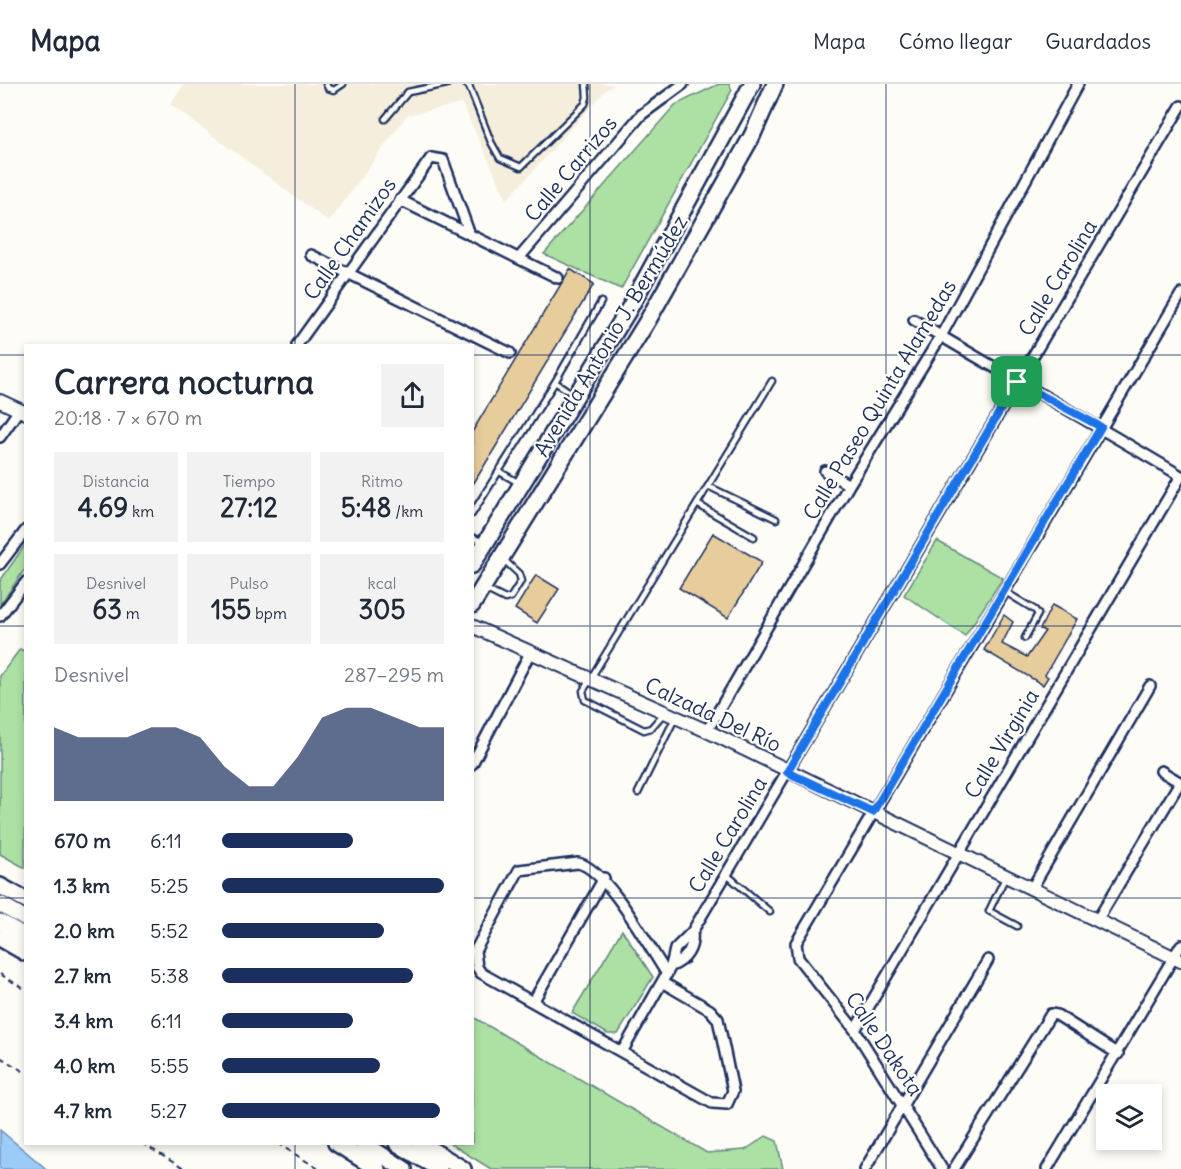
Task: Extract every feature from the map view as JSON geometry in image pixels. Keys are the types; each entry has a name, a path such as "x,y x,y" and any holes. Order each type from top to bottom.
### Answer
{"main road":[{"name":"Avenida Antonio J. Bermúdez","path":"474,558 479,540 522,484 629,309 752,84"},
{"name":"Avenida Antonio J. Bermúdez","path":"474,602 648,320 752,136 776,84"},
{"path":"0,886 24,899"},
{"path":"0,903 24,918"},
{"path":"0,922 24,936"},
{"path":"0,938 24,952"},
{"path":"339,1145 376,1169"},
{"path":"366,1145 404,1169"},
{"path":"400,1145 439,1169"},
{"path":"423,1145 463,1169"}],"street":[{"name":"Calle Carrizos","path":"519,258 641,115 683,84"},
{"name":"Calle Paseo Quinta Alamedas","path":"706,731 849,485 941,336 1078,84"},
{"name":"Calle Carolina","path":"622,1052 667,974 677,945 692,933 1181,106"},
{"name":"Calle Chamizos","path":"298,344 428,160 435,158 443,160 470,235"},
{"path":"400,200 558,278"},
{"path":"311,255 510,352"},
{"path":"873,812 1181,294"},
{"path":"914,320 1017,382 1101,427 1181,476"},
{"path":"0,437 22,412 1,404"},
{"path":"825,471 849,485"},
{"name":"Calle Virginia","path":"855,1030 1181,476"},
{"path":"0,564 24,533"},
{"path":"0,616 24,585"},
{"name":"Calzada Del Río","path":"474,627 706,731 1177,959"},
{"path":"474,760 530,653"},
{"path":"1032,888 1150,686"},
{"path":"1098,919 1181,782 1161,771"},
{"name":"Calle Dakota","path":"873,812 796,943 798,958 855,1030 903,1103 942,1169"},
{"path":"578,863 586,864 604,878 667,974 715,1015 733,1091 732,1098 727,1104 715,1105 481,973 475,960 475,951 518,872 528,867 578,863"},
{"path":"533,1002 604,878"},
{"name":"Calle Carolina","path":"667,974 687,955 692,944 692,933"},
{"path":"1047,1169 1177,959 1181,945"},
{"path":"865,1169 988,960"},
{"path":"954,1169 1051,1014 1057,1015 1118,1054"}],"lane":[{"path":"326,84 328,88 334,90 343,84"},
{"path":"385,119 408,92 447,84"},
{"path":"466,84 470,86 491,142 500,158 521,167 585,104 587,98 585,84"},
{"path":"474,511 555,382 601,302"},
{"path":"670,715 651,728 644,729 585,700 584,691 772,381"},
{"path":"555,382 576,396"},
{"path":"500,472 522,484"},
{"path":"708,486 776,519"},
{"path":"697,504 754,537"},
{"path":"483,589 505,599 511,597 521,581 519,574 502,558"},
{"path":"1004,591 1038,614 1025,638"},
{"path":"638,793 670,715"},
{"path":"726,874 770,912"},
{"path":"1006,876 989,911 1017,926"}],"path":[{"path":"0,974 24,989"},
{"path":"0,1057 24,1072"},
{"path":"145,1145 184,1169"},
{"path":"280,1145 319,1169"}],"shaded area":[{"path":"184,84 615,84 606,90 507,200 462,104 407,115 329,222 170,104"}],"green space":[{"path":"719,84 729,84 732,90 621,289 544,254 675,105"},
{"path":"937,541 1003,578 965,636 904,595"},
{"path":"24,546 24,570 0,605 0,581"},
{"path":"20,649 24,651 24,867 0,854 0,676"},
{"path":"622,930 653,977 618,1034 608,1034 572,1013"},
{"path":"474,1018 707,1153 745,1150 766,1136 777,1141 783,1169 491,1169 452,1145 474,1145"}],"water":[{"path":"0,1130 43,1166 46,1169 0,1169"}],"building":[{"path":"570,269 594,284 474,483 474,429"},
{"path":"713,533 762,562 728,618 679,588"},
{"path":"536,575 559,589 537,623 515,609"},
{"path":"1052,605 1077,619 1045,675 1048,677 1043,685 984,650 1004,615 1013,622 1002,644 1027,657 1045,631 1040,629"}],"route":[{"path":"1017,382 1101,427 873,812 787,772 1017,382"}]}
